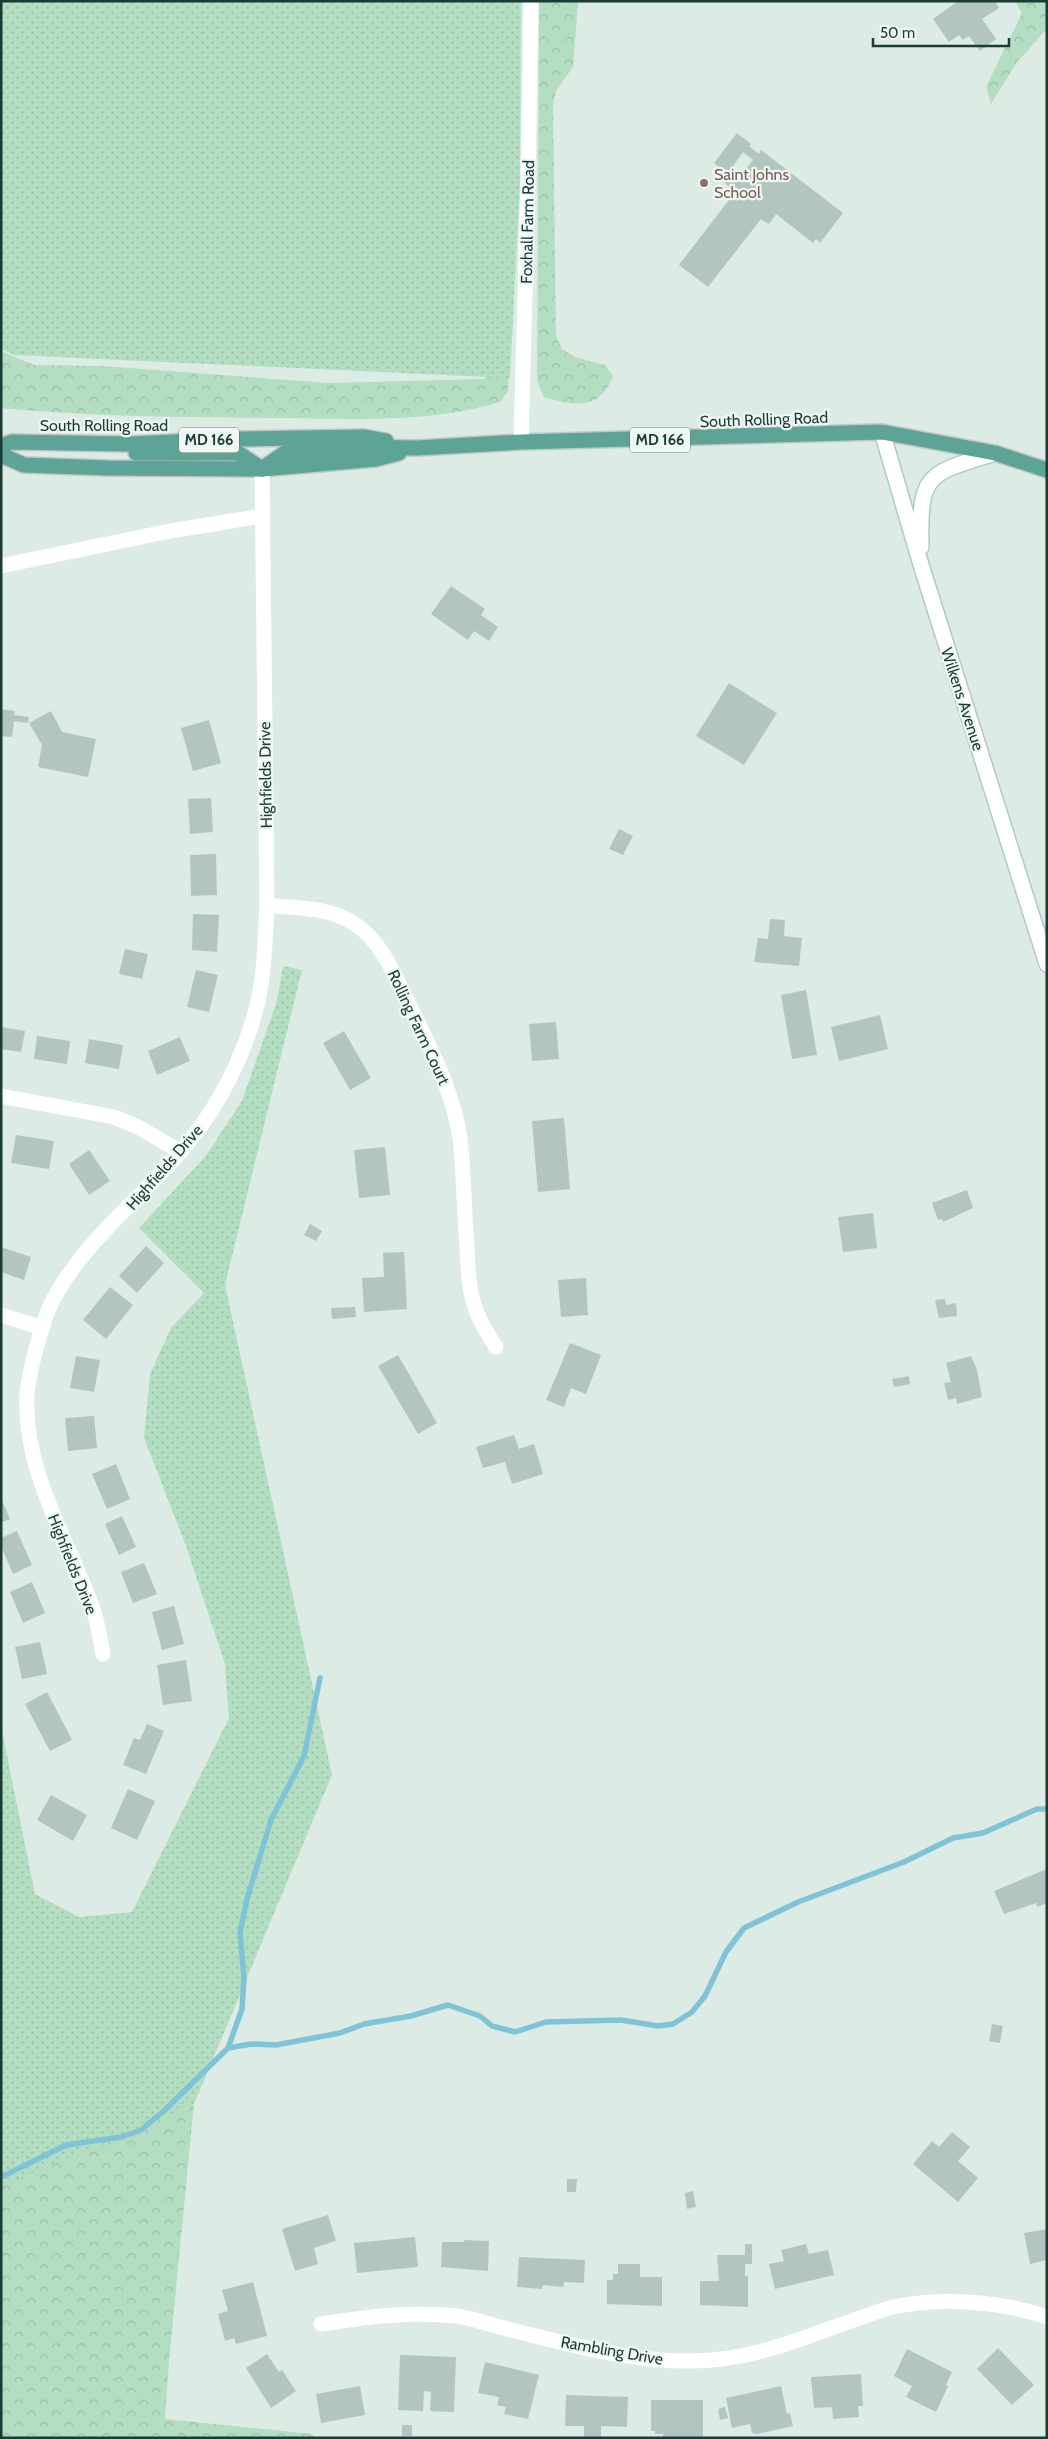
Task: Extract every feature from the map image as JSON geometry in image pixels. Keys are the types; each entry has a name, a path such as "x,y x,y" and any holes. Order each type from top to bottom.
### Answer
{"main road":[{"name":"South Rolling Road","path":"1,455 24,465 262,469 376,459 417,448 521,442 882,432 938,440 995,453 1047,470"},
{"name":"South Rolling Road","path":"1,447 12,442 129,444 240,439 364,437 417,448"},
{"name":"South Rolling Road","path":"1,447 198,455 238,453 262,469"}],"street":[{"name":"Foxhall Farm Road","path":"521,442 531,1"},
{"name":"Wilkens Avenue","path":"882,432 922,568 1047,964"},
{"path":"922,568 920,512 924,493 935,475 949,467 995,453"},
{"name":"Highfields Drive","path":"103,1654 93,1611 36,1467 28,1432 27,1394 42,1328 53,1299 69,1272 89,1248 181,1152 204,1122 226,1085 243,1046 258,1002 264,958 267,905 262,469"},
{"path":"1,566 170,531 262,516"},
{"name":"Rolling Farm Court","path":"267,905 314,909 342,918 354,924 370,937 387,959 440,1068 452,1100 460,1138 469,1282 475,1308 496,1347"},
{"path":"1,1096 114,1117 138,1127 181,1152"},
{"path":"1,1315 42,1328"},
{"name":"Rambling Drive","path":"320,2324 375,2315 423,2314 458,2316 509,2330 625,2356 676,2361 713,2360 752,2354 893,2307 929,2303 979,2303 1019,2308 1047,2317"}],"green space":[{"path":"1,1 521,1 520,182 510,378 15,355 1,349"},
{"path":"539,1 578,1 573,67 556,91 553,105 556,336 562,349 575,357 605,365 613,376 608,387 601,395 585,403 576,404 544,397 537,381"},
{"path":"1015,1 1047,1 1047,29 1017,62 991,104 986,87 1022,13"},
{"path":"515,201 508,391 500,402 447,414 364,419 141,416 1,408 1,351 34,365 102,366 329,383 485,379 505,235"},
{"path":"283,966 302,970 225,1285 332,1775 194,2104 1,2186 1,1726 35,1894 79,1917 132,1912 229,1718 225,1664 186,1546 144,1438 150,1374 171,1328 204,1293 139,1228 205,1157 242,1101 277,1001"},
{"path":"194,2104 165,2419 312,2434 316,2438 1,2438 1,2185"}],"building":[{"path":"958,1 995,1 999,8 982,19 996,39 980,51 969,36 963,40 959,35 949,42 933,19"},
{"path":"737,133 751,144 749,146 759,154 761,150 843,213 820,243 816,239 813,243 776,214 769,224 761,219 708,287 679,265 735,192 715,174 720,168 714,163","holes":["743,152 753,160 737,180 728,173"]},
{"path":"451,586 485,609 481,615 498,627 489,641 474,631 468,640 431,614"},
{"path":"729,683 777,713 744,765 696,736"},
{"path":"1,709 15,711 14,715 29,717 28,723 14,721 12,737 1,736"},
{"path":"51,711 62,732 96,739 88,777 38,767 42,745 29,723"},
{"path":"209,720 221,763 193,771 181,728"},
{"path":"211,798 213,832 190,834 188,799"},
{"path":"619,829 633,836 623,855 609,849"},
{"path":"216,854 217,895 191,896 190,855"},
{"path":"193,914 219,915 217,952 192,950"},
{"path":"770,919 785,920 784,936 802,938 799,966 754,962 758,938 768,939"},
{"path":"125,949 148,954 142,979 119,974"},
{"path":"196,970 218,975 209,1012 187,1007"},
{"path":"806,990 817,1055 792,1059 781,995"},
{"path":"880,1015 888,1049 839,1061 831,1027"},
{"path":"556,1022 559,1059 532,1061 529,1024"},
{"path":"1,1027 25,1031 21,1052 1,1049"},
{"path":"344,1031 371,1078 350,1090 323,1043"},
{"path":"37,1036 70,1041 67,1064 34,1059"},
{"path":"180,1037 190,1061 157,1075 148,1051"},
{"path":"89,1039 123,1045 119,1069 85,1063"},
{"path":"564,1118 570,1189 538,1192 532,1121"},
{"path":"16,1135 54,1141 49,1169 11,1163"},
{"path":"385,1147 390,1195 359,1198 354,1150"},
{"path":"89,1150 110,1181 89,1195 69,1164"},
{"path":"967,1190 973,1208 943,1222 942,1219 938,1220 932,1203"},
{"path":"873,1213 877,1248 843,1252 838,1217"},
{"path":"310,1224 322,1231 316,1241 304,1235"},
{"path":"146,1246 164,1263 137,1293 119,1276"},
{"path":"1,1247 31,1257 24,1280 1,1272"},
{"path":"404,1252 407,1309 364,1312 362,1278 384,1277 383,1253"},
{"path":"586,1278 588,1315 561,1317 558,1280"},
{"path":"110,1287 133,1305 106,1339 83,1320"},
{"path":"945,1299 946,1305 956,1303 957,1316 939,1318 935,1300"},
{"path":"355,1307 356,1317 332,1319 331,1308"},
{"path":"570,1343 601,1355 586,1394 571,1388 564,1407 546,1400"},
{"path":"398,1355 437,1423 418,1434 378,1366"},
{"path":"76,1356 100,1360 94,1392 70,1388"},
{"path":"971,1356 977,1370 982,1397 957,1404 956,1398 948,1400 944,1383 951,1382 946,1363"},
{"path":"909,1376 910,1384 894,1387 892,1379"},
{"path":"94,1416 97,1448 68,1451 65,1418"},
{"path":"514,1435 519,1449 534,1444 543,1474 512,1484 505,1462 483,1468 476,1447"},
{"path":"116,1464 130,1499 107,1509 92,1474"},
{"path":"1,1498 10,1519 1,1523"},
{"path":"122,1516 136,1547 119,1555 105,1524"},
{"path":"17,1531 32,1565 13,1574 1,1546 1,1538"},
{"path":"144,1563 157,1594 133,1603 121,1572"},
{"path":"32,1582 45,1613 23,1623 10,1592"},
{"path":"174,1606 184,1644 162,1650 152,1612"},
{"path":"40,1642 47,1674 22,1679 15,1647"},
{"path":"186,1660 192,1701 163,1705 157,1665"},
{"path":"47,1692 72,1740 50,1751 25,1704"},
{"path":"147,1724 164,1731 146,1774 123,1765 134,1738 140,1740"},
{"path":"128,1789 155,1801 137,1840 111,1828"},
{"path":"51,1795 87,1815 73,1841 37,1820"},
{"path":"1047,1869 1047,1903 1037,1907 1036,1903 1004,1914 994,1891"},
{"path":"992,2024 1003,2026 1000,2043 989,2041"},
{"path":"952,2132 970,2147 958,2161 978,2178 958,2202 913,2164 932,2141 939,2147"},
{"path":"567,2179 577,2179 576,2192 567,2192"},
{"path":"693,2191 696,2207 687,2209 685,2193"},
{"path":"328,2215 336,2241 314,2248 318,2264 295,2271 282,2229"},
{"path":"1047,2229 1047,2260 1030,2264 1024,2233"},
{"path":"415,2237 418,2267 357,2273 354,2243"},
{"path":"464,2240 489,2241 488,2271 441,2267 442,2242 464,2242"},
{"path":"745,2244 752,2244 752,2264 745,2264 745,2276 748,2276 748,2307 700,2305 700,2281 719,2281 717,2255 745,2255"},
{"path":"806,2244 809,2254 828,2250 834,2275 775,2289 769,2264 784,2261 781,2250"},
{"path":"519,2257 585,2260 584,2283 564,2282 563,2287 543,2285 542,2289 517,2287"},
{"path":"618,2264 640,2264 640,2277 662,2277 662,2306 607,2304 607,2280 613,2280 613,2274 618,2274"},
{"path":"253,2282 267,2336 236,2344 234,2338 225,2341 218,2314 228,2311 222,2290"},
{"path":"998,2348 1034,2385 1012,2405 977,2369"},
{"path":"907,2349 952,2372 936,2412 906,2397 912,2386 894,2376"},
{"path":"267,2354 279,2372 282,2370 296,2391 271,2408 246,2368"},
{"path":"400,2355 456,2357 454,2412 430,2411 431,2392 424,2391 423,2411 398,2410"},
{"path":"485,2362 539,2375 528,2419 504,2414 506,2407 497,2405 499,2397 478,2393"},
{"path":"861,2374 863,2406 858,2406 859,2417 833,2419 832,2407 814,2408 811,2377"},
{"path":"360,2386 365,2415 321,2423 316,2394"},
{"path":"781,2386 787,2414 790,2413 793,2426 757,2434 752,2433 750,2424 732,2428 726,2398"},
{"path":"566,2395 628,2397 627,2427 601,2426 601,2438 584,2438 584,2426 565,2426"},
{"path":"651,2400 703,2400 703,2438 663,2438 663,2434 655,2434 655,2431 651,2431"},
{"path":"725,2407 728,2418 720,2420 718,2409"},
{"path":"402,2425 412,2425 412,2436 402,2436"}],"waterway":[{"path":"228,2048 242,2009 244,1978 240,1932 247,1899 271,1820 304,1756 320,1678"},
{"path":"1,2177 66,2145 121,2137 141,2130 164,2111 228,2048 251,2044 276,2045 340,2033 364,2024 411,2016 448,2005 480,2016 492,2026 515,2032 546,2022 621,2020 658,2026 673,2024 692,2012 705,1996 726,1952 744,1928 798,1902 904,1862 953,1838 983,1833 1037,1809 1047,1809"}],"place":[{"name":"Saint Johns School","path":"704,183"}]}
